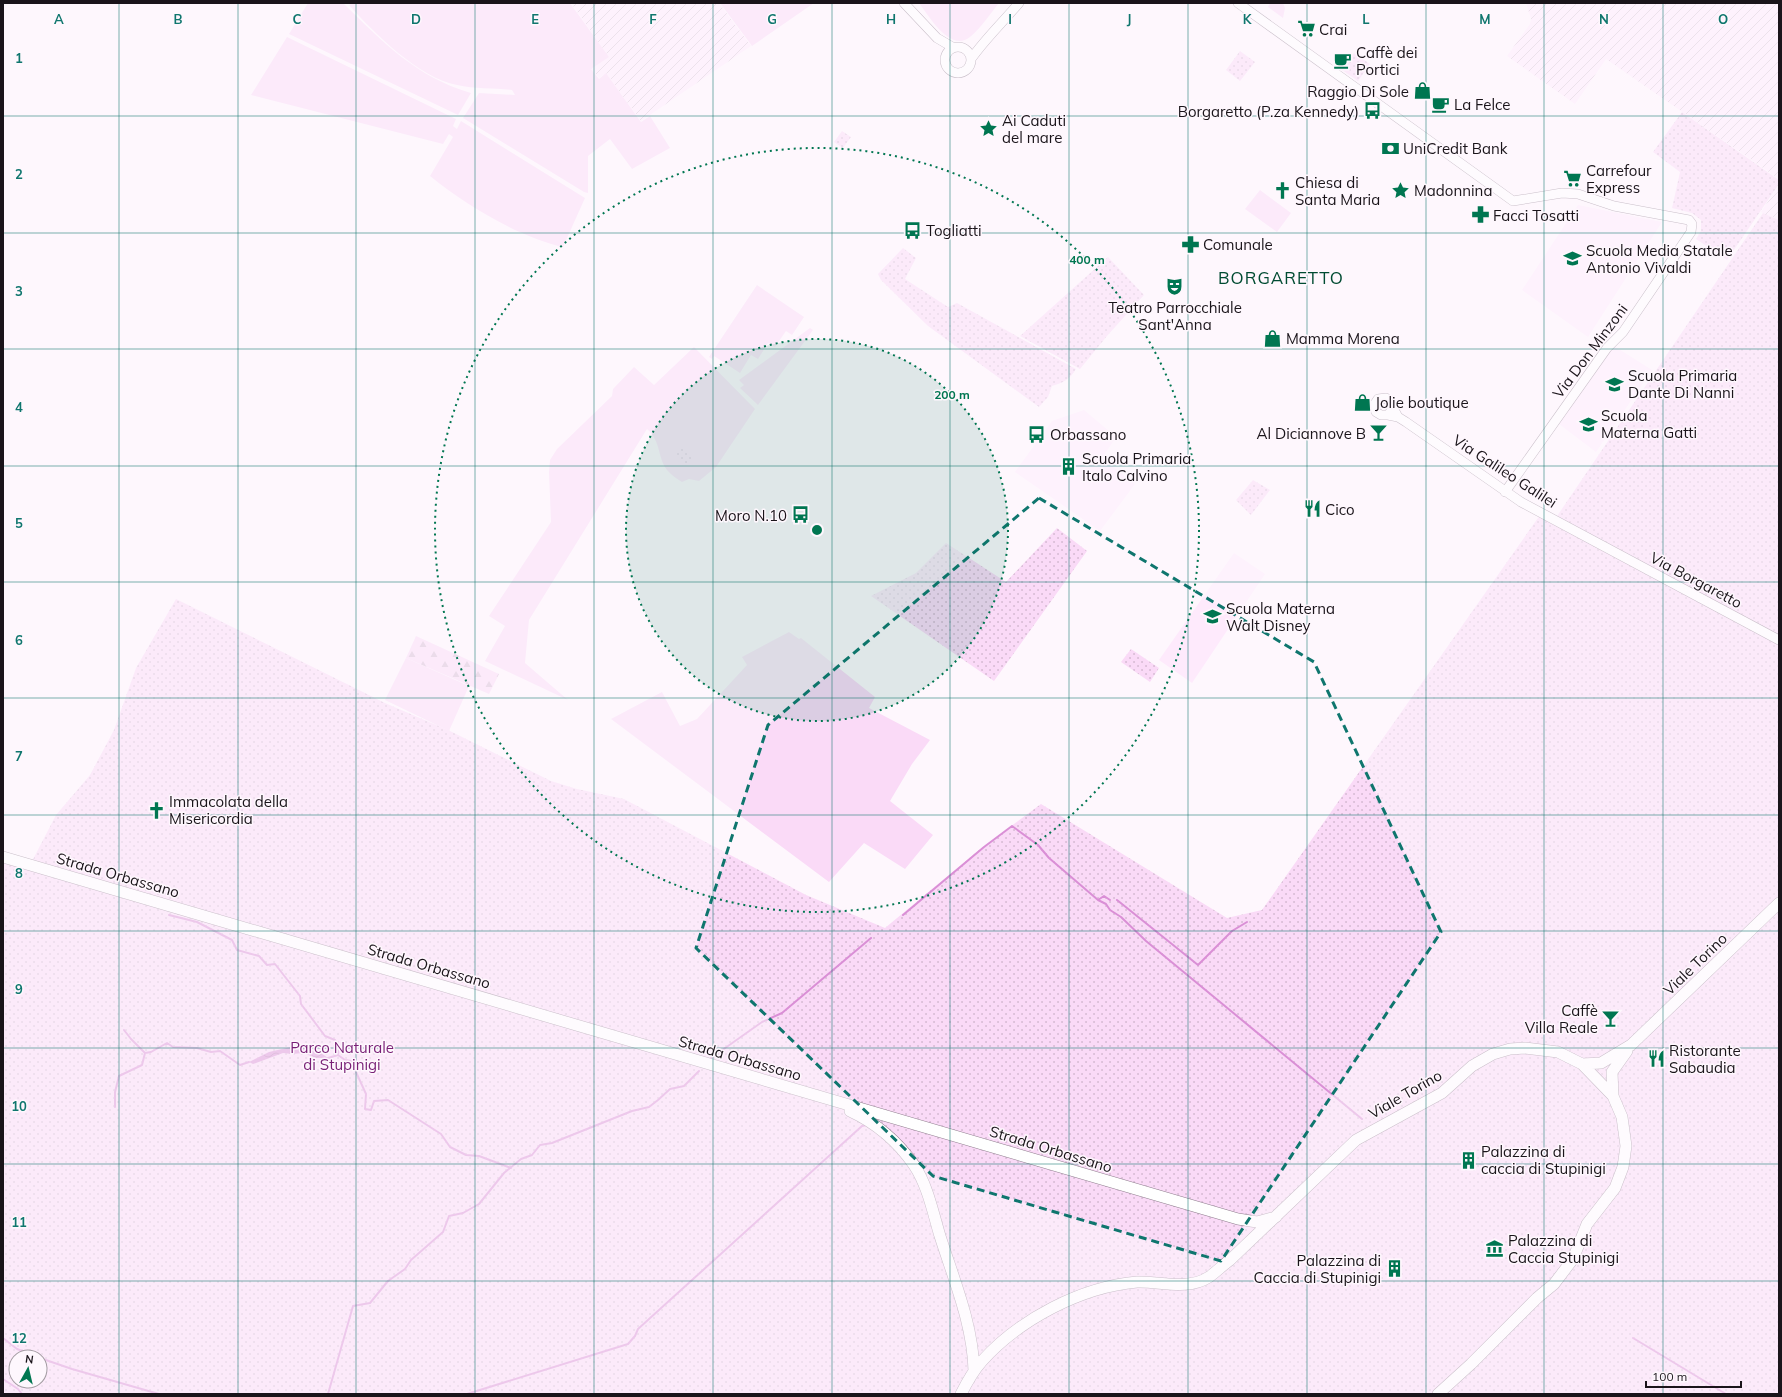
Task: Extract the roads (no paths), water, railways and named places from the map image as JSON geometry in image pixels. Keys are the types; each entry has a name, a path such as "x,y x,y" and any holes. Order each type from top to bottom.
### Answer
{"main road":[{"name":"Strada Orbassano","path":"3,857 819,1097 862,1112 899,1119 1238,1219 1257,1222 1276,1216"},
{"name":"Viale Torino","path":"1631,1045 1779,903"},
{"path":"1582,1064 1601,1063 1631,1045"},
{"path":"1612,1096 1612,1072 1631,1045"},
{"name":"Viale Torino","path":"961,1394 974,1371 991,1352 1037,1316 1071,1299 1104,1287 1138,1282 1193,1284 1208,1277 1230,1260 1356,1140 1442,1093 1472,1066 1493,1054 1510,1049 1541,1049 1558,1052 1582,1064 1612,1096 1622,1117 1626,1146 1623,1167 1616,1188 1587,1224 1573,1259 1554,1284 1537,1298 1472,1364 1438,1394"},
{"name":"Strada Orbassano","path":"862,1112 906,1154 915,1167 926,1189 959,1295 973,1346 974,1371"},
{"path":"899,1119 892,1122 890,1128 892,1135 906,1154"}],"street":[{"path":"904,3 936,38 946,55 945,62 947,67 958,73 967,69 971,59 983,42 994,32 1019,3"},
{"name":"Via Don Minzoni","path":"1238,3 1513,201 1562,193 1578,194 1614,206 1689,220 1692,224 1692,229 1689,235 1623,332 1607,348 1506,492"},
{"path":"936,38 968,52 971,59"},
{"path":"946,55 959,48 983,42"},
{"name":"Via Galileo Galilei","path":"1390,411 1521,502 1599,544"},
{"name":"Via Borgaretto","path":"1599,544 1779,640"}],"water":[{"path":"295,1046 321,1053 328,1058 316,1058 303,1053 283,1053 253,1064 249,1062 269,1052"}],"waterway":[{"path":"903,915 984,847 1012,826 1038,845 1049,858 1098,900 1106,904 1110,910 1121,917 1146,941 1362,1119"},
{"path":"1098,900 1104,896 1110,900"},
{"path":"1117,900 1198,965 1232,931 1247,922"},
{"path":"169,915 197,922 232,940 237,950 259,956 267,965 275,964 300,996 301,1004 325,1036 335,1040 339,1046 338,1055 345,1060 351,1061 366,1094 365,1109 371,1110 374,1101 388,1100 441,1134 450,1147 466,1155 479,1156 511,1168"},
{"path":"711,1058 762,1022 782,1013 871,938"},
{"path":"124,1030 145,1053 151,1052 167,1043 173,1047 197,1048 211,1052 220,1051 240,1065 249,1062"},
{"path":"115,1107 115,1092 119,1076 142,1065 145,1053"},
{"path":"328,1058 338,1055"},
{"path":"328,1394 353,1306 370,1303 388,1281 405,1269 411,1260 443,1232 449,1216 463,1213 479,1204 504,1173 521,1159 532,1155 540,1145 552,1143 632,1111 649,1107 670,1089 684,1086 699,1071"},
{"path":"467,1394 628,1344 635,1336 638,1329 862,1126 867,1125"},
{"path":"3,1338 17,1349"},
{"path":"1633,1338 1726,1394"},
{"path":"48,1361 159,1394"},
{"path":"3,1379 18,1389 22,1394"}],"place":[{"name":"Crai","path":"1306,29"},
{"name":"Caffè dei Portici","path":"1343,61"},
{"name":"Raggio Di Sole","path":"1422,91"},
{"name":"La Felce","path":"1441,104"},
{"name":"Borgaretto (P.za Kennedy)","path":"1372,111"},
{"name":"Ai Caduti del mare","path":"989,129"},
{"name":"UniCredit Bank","path":"1390,148"},
{"name":"Carrefour Express","path":"1573,179"},
{"name":"Madonnina","path":"1401,190"},
{"name":"Chiesa di Santa Maria","path":"1282,191"},
{"name":"Facci Tosatti","path":"1480,215"},
{"name":"Togliatti","path":"913,230"},
{"name":"Comunale","path":"1190,244"},
{"name":"Scuola Media Statale Antonio Vivaldi","path":"1573,259"},
{"name":"Teatro Parrocchiale Sant'Anna","path":"1175,286"},
{"name":"Mamma Morena","path":"1273,338"},
{"name":"Scuola Primaria Dante Di Nanni","path":"1615,384"},
{"name":"Jolie boutique","path":"1362,402"},
{"name":"Scuola Materna Gatti","path":"1588,424"},
{"name":"Al Diciannove B","path":"1379,433"},
{"name":"Orbassano","path":"1037,434"},
{"name":"Scuola Primaria Italo Calvino","path":"1069,467"},
{"name":"Cico","path":"1312,509"},
{"name":"Moro N.10","path":"800,515"},
{"name":"Scuola Materna Walt Disney","path":"1213,617"},
{"name":"Immacolata della Misericordia","path":"156,810"},
{"name":"Caffè Villa Reale","path":"1611,1019"},
{"name":"Ristorante Sabaudia","path":"1656,1059"},
{"name":"Palazzina di caccia di Stupinigi","path":"1468,1160"},
{"name":"Palazzina di Caccia Stupinigi","path":"1495,1249"},
{"name":"Palazzina di Caccia di Stupinigi","path":"1394,1269"}],"district":[{"name":"BORGARETTO","path":"1281,277"}],"park label":[{"name":"Parco Naturale di Stupinigi","path":"342,1056"}]}
